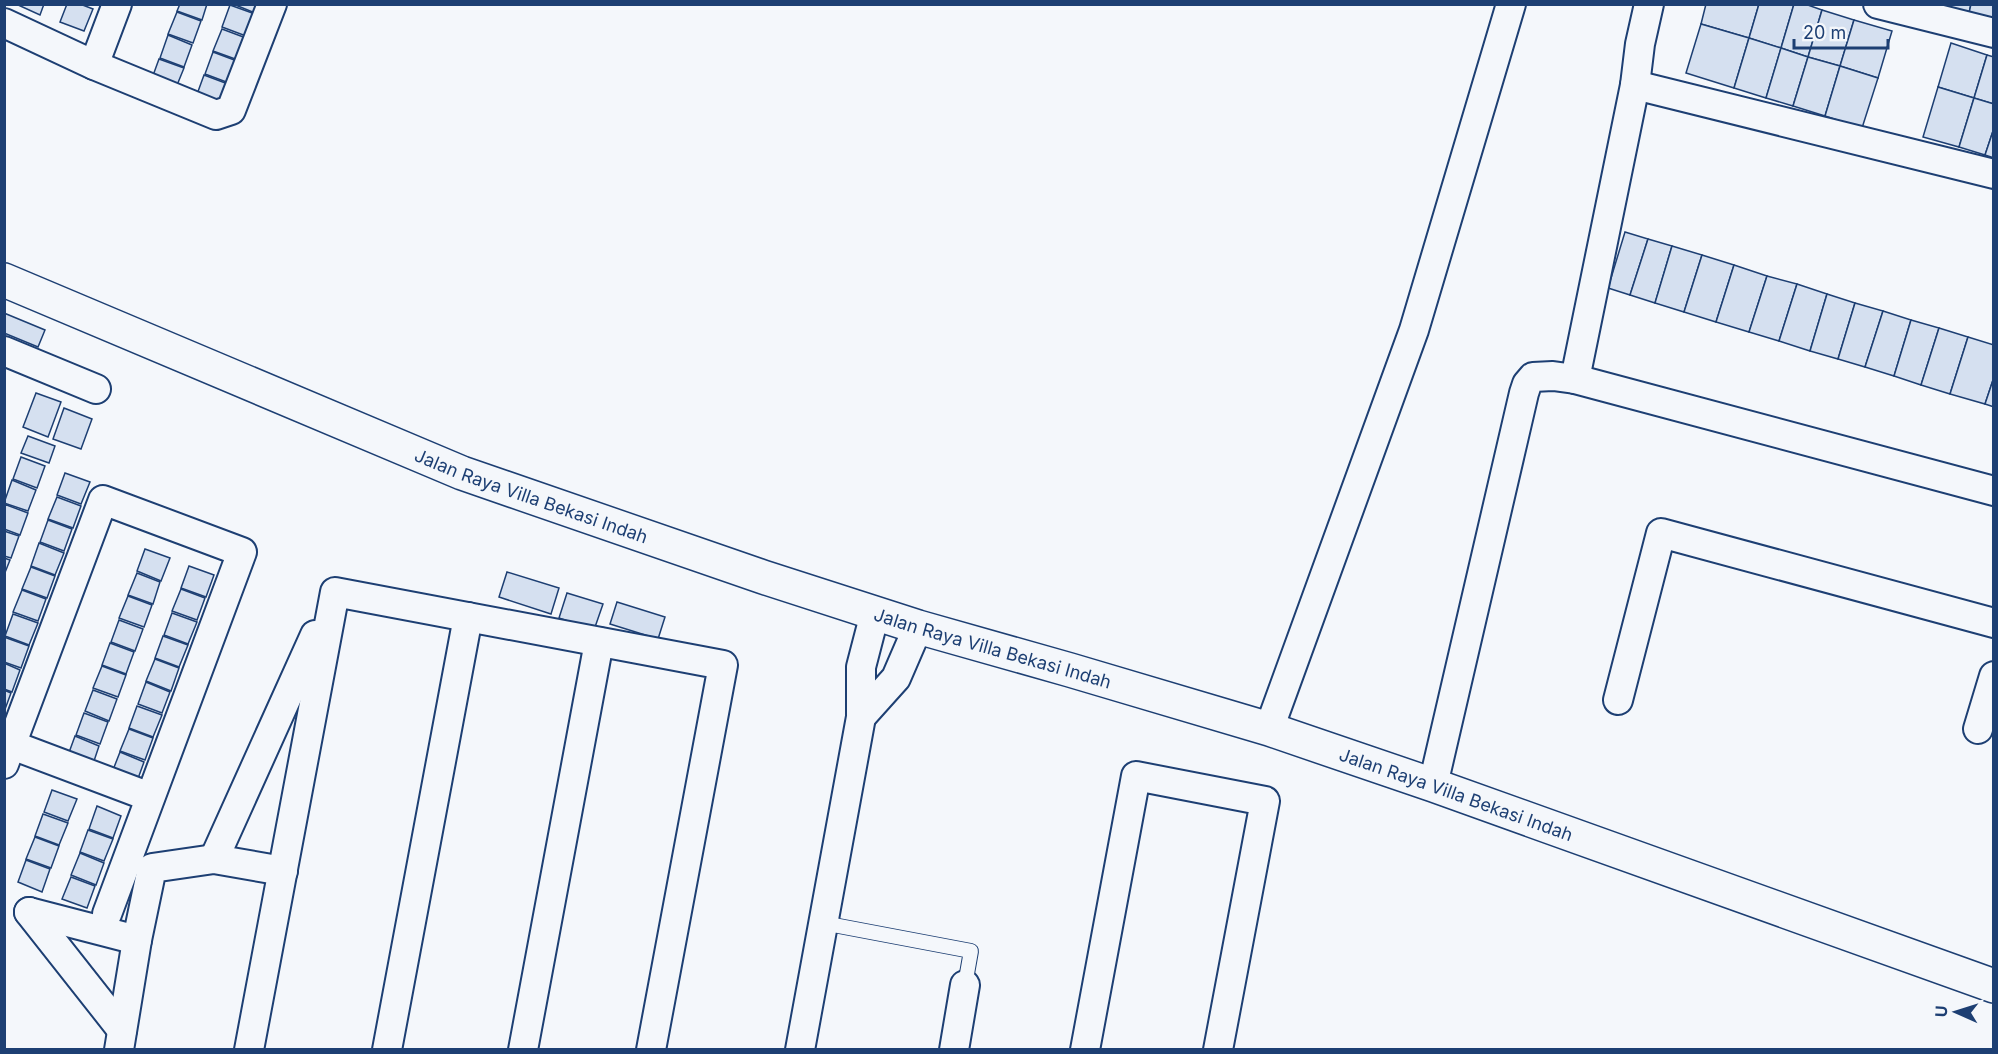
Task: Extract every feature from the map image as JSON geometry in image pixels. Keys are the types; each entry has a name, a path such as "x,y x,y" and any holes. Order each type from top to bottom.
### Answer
{"main road":[{"name":"Jalan Raya Villa Bekasi Indah","path":"4,280 462,473 764,577 918,627 1269,729 1433,785 1994,986"}],"street":[{"path":"94,65 117,4"},
{"path":"4,23 94,65 216,115 231,110 272,4"},
{"path":"1269,729 1414,330 1511,4"},
{"path":"1575,379 1635,85 1648,4"},
{"path":"1878,4 1994,33"},
{"path":"1635,85 1994,174"},
{"path":"5,354 96,389"},
{"path":"1433,785 1527,384 1533,377 1543,375 1575,379 1994,491"},
{"path":"107,914 242,552 103,500 7,750 150,796"},
{"path":"1618,700 1661,533 1994,623"},
{"path":"334,592 723,665 651,1050"},
{"path":"214,859 334,592"},
{"path":"249,1050 334,592"},
{"path":"800,1050 861,717 861,667 875,613"},
{"path":"387,1050 468,617"},
{"path":"861,717 896,678 918,627"},
{"path":"523,1050 600,642"},
{"path":"1977,729 1994,676"},
{"path":"1085,1050 1136,776 1264,801 1218,1050"},
{"path":"121,1040 137,940 152,868 214,859 283,871"},
{"path":"121,1040 29,912 137,940"},
{"path":"954,1050 966,985"}],"lane":[{"path":"823,923 971,951 966,985"}],"building":[{"path":"16,4 44,4 40,15"},
{"path":"67,4 80,4 93,9 84,31 60,22"},
{"path":"180,4 207,4 202,20 177,11"},
{"path":"233,4 258,4 255,13"},
{"path":"1706,4 1759,4 1749,38 1701,24"},
{"path":"1759,4 1794,4 1781,48 1749,38"},
{"path":"1794,4 1805,4 1822,10 1808,57 1781,48"},
{"path":"1937,4 1971,4 1969,13"},
{"path":"1971,4 1994,4 1994,19 1969,13"},
{"path":"230,5 255,14 246,36 222,27"},
{"path":"1822,10 1854,20 1840,66 1808,57"},
{"path":"177,12 201,21 193,43 168,34"},
{"path":"1854,20 1892,31 1878,78 1840,66"},
{"path":"1701,24 1749,38 1734,88 1686,73"},
{"path":"222,29 246,38 238,60 213,51"},
{"path":"168,35 192,45 184,67 160,58"},
{"path":"1749,38 1781,48 1766,98 1734,88"},
{"path":"1951,43 1987,55 1974,98 1938,87"},
{"path":"1781,48 1808,57 1793,106 1766,98"},
{"path":"213,52 237,61 229,83 205,74"},
{"path":"1987,55 1994,57 1994,104 1974,98"},
{"path":"1808,57 1840,66 1825,116 1793,106"},
{"path":"159,59 184,68 175,90 151,81"},
{"path":"1840,66 1878,78 1862,128 1825,116"},
{"path":"204,75 228,84 220,107 196,97"},
{"path":"1938,87 1974,98 1959,147 1923,137"},
{"path":"1974,98 1994,104 1994,128 1985,155 1959,147"},
{"path":"1994,128 1994,158 1985,155"},
{"path":"1625,232 1648,239 1630,295 1608,288"},
{"path":"1648,239 1672,246 1655,303 1630,295"},
{"path":"1672,246 1702,255 1684,312 1655,303"},
{"path":"1702,255 1734,265 1716,322 1684,312"},
{"path":"1734,265 1767,276 1749,332 1716,322"},
{"path":"1767,276 1797,284 1779,341 1749,332"},
{"path":"1797,284 1827,294 1810,351 1779,341"},
{"path":"1827,294 1855,303 1838,359 1810,351"},
{"path":"1855,303 1883,311 1865,367 1838,359"},
{"path":"1883,311 1911,320 1894,376 1865,367"},
{"path":"4,313 45,330 38,347 4,333"},
{"path":"1911,320 1939,328 1921,385 1894,376"},
{"path":"1939,328 1968,337 1950,394 1921,385"},
{"path":"1968,337 1994,345 1994,377 1985,404 1950,394"},
{"path":"1994,377 1994,407 1985,404"},
{"path":"36,393 61,402 48,437 23,427"},
{"path":"64,408 92,419 81,449 53,439"},
{"path":"28,436 55,446 49,463 21,453"},
{"path":"21,457 45,466 37,488 13,479"},
{"path":"65,473 90,482 81,504 57,495"},
{"path":"12,480 36,490 28,511 4,503"},
{"path":"57,497 81,506 73,528 48,519"},
{"path":"4,504 28,513 20,535 4,529"},
{"path":"48,520 72,529 64,551 40,542"},
{"path":"4,531 19,536 11,558 4,556"},
{"path":"39,543 64,553 55,575 31,566"},
{"path":"145,549 170,558 161,581 137,571"},
{"path":"4,558 10,560 4,575"},
{"path":"189,566 214,575 206,597 181,588"},
{"path":"31,567 55,576 47,598 22,589"},
{"path":"507,572 559,588 551,614 499,597"},
{"path":"137,573 160,582 153,604 128,595"},
{"path":"181,589 205,598 197,620 172,611"},
{"path":"22,590 46,599 38,621 13,612"},
{"path":"567,593 603,604 594,630 559,618"},
{"path":"128,596 152,605 144,627 119,618"},
{"path":"617,602 665,617 658,639 610,624"},
{"path":"172,613 197,622 188,644 164,635"},
{"path":"13,614 38,623 29,645 5,636"},
{"path":"119,620 143,629 135,651 111,642"},
{"path":"163,636 188,645 179,667 155,658"},
{"path":"4,637 29,646 21,668 4,662"},
{"path":"110,643 134,652 126,674 102,665"},
{"path":"155,659 179,668 171,691 146,681"},
{"path":"4,663 20,670 12,692 4,689"},
{"path":"102,666 126,675 118,697 93,688"},
{"path":"146,682 170,692 162,713 138,704"},
{"path":"4,690 11,693 4,712"},
{"path":"93,690 117,699 109,721 85,711"},
{"path":"137,706 162,715 153,737 129,728"},
{"path":"84,713 108,722 100,744 76,735"},
{"path":"129,729 153,738 145,760 120,751"},
{"path":"75,736 99,746 92,767 67,758"},
{"path":"120,752 144,762 136,784 111,775"},
{"path":"52,790 77,799 68,821 44,812"},
{"path":"97,806 121,816 113,838 89,829"},
{"path":"43,814 68,823 59,845 35,836"},
{"path":"88,830 113,839 104,861 80,852"},
{"path":"35,837 59,846 51,868 26,859"},
{"path":"80,853 104,863 96,885 71,875"},
{"path":"26,860 50,869 42,892 18,882"},
{"path":"71,877 95,886 87,908 62,899"}]}
